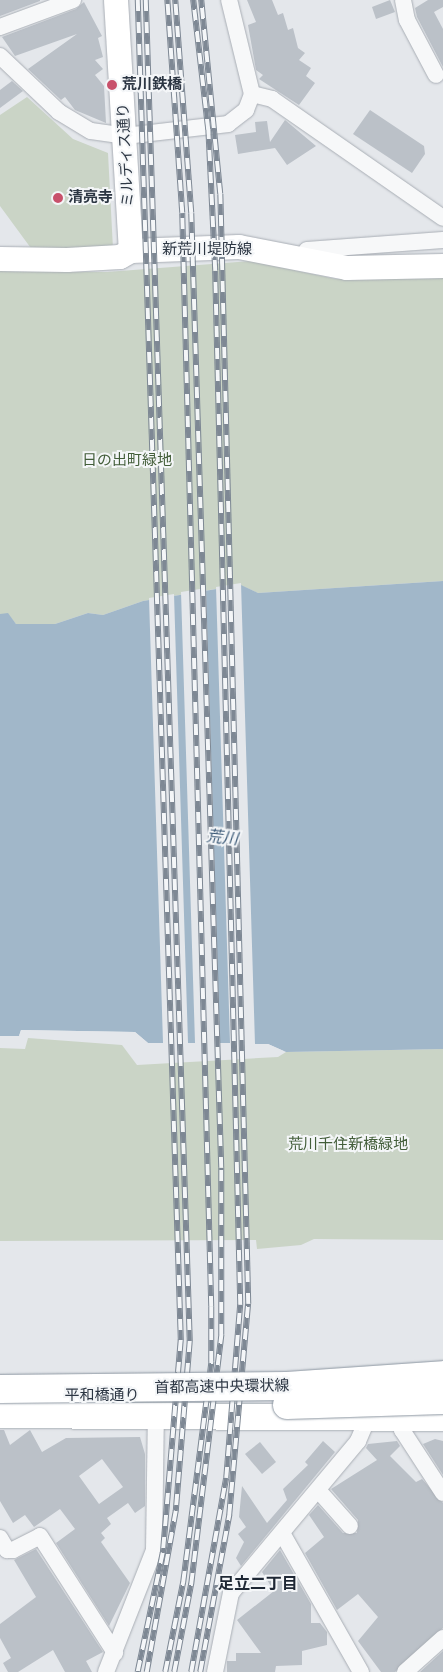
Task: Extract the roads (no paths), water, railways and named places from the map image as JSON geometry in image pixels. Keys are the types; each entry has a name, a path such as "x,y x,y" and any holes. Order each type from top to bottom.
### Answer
{"highway":[{"name":"首都高速中央環状線","path":"0,1389 287,1386 443,1375"},
{"name":"首都高速中央環状線","path":"0,1406 443,1400"}],"main road":[{"name":"ミルディス通り","path":"116,0 132,251"},
{"name":"新荒川堤防線","path":"0,259 120,257 132,251 239,247 347,268 443,266"},
{"name":"平和橋通り","path":"0,1396 196,1396 443,1387"},
{"name":"平和橋通り","path":"0,1415 156,1415 367,1420 443,1418"}],"street":[{"path":"0,27 73,0"},
{"path":"0,56 79,126 125,136 228,124 246,110 252,94 229,0"},
{"path":"403,0 407,20 436,75"},
{"path":"252,94 272,99 443,218"},
{"path":"300,259 307,250 443,240"},
{"path":"106,1672 154,1550 156,1415"},
{"path":"215,1672 231,1592 365,1432 367,1420"},
{"path":"402,1420 402,1430 443,1492"},
{"path":"318,1490 350,1526"},
{"path":"282,1533 361,1672"},
{"path":"0,1538 7,1550 13,1550 40,1536 115,1653"},
{"path":"405,1672 443,1638"}],"water":[{"name":"荒川","path":"443,581 443,1049 286,1052 268,1044 148,1043 135,1032 21,1030 19,1036 0,1036 0,614 8,613 16,624 55,624 88,613 103,615 143,601 241,585 258,593"}],"railway":[{"path":"138,0 181,1340 163,1553 138,1672"},
{"path":"146,0 190,1341 176,1511 147,1672"},
{"path":"165,1672 183,1582 211,1362 182,213 167,0"},
{"path":"174,1672 191,1584 221,1335 221,1168 191,213 175,0"},
{"path":"191,1672 226,1478 240,1305 215,271 208,130 193,0"},
{"path":"200,1672 229,1515 248,1304 220,194 201,0"}],"place":[{"name":"荒川鉄橋","path":"112,85"},
{"name":"清亮寺","path":"58,198"}],"district":[{"name":"足立二丁目","path":"258,1585"}],"park label":[{"name":"日の出町緑地","path":"127,461"},
{"name":"荒川千住新橋緑地","path":"348,1145"}]}
